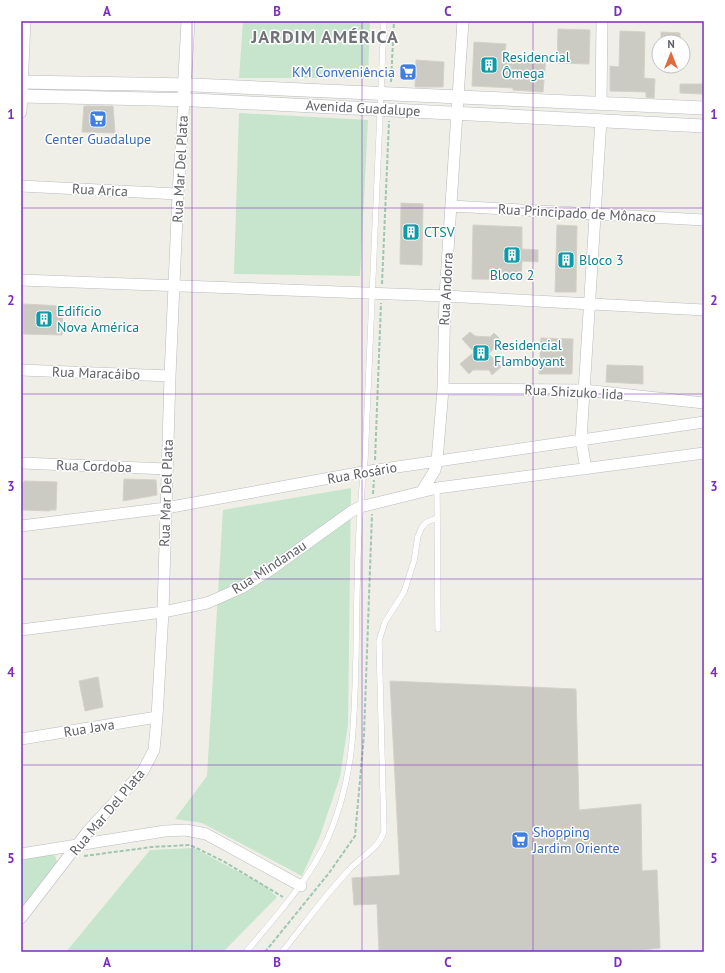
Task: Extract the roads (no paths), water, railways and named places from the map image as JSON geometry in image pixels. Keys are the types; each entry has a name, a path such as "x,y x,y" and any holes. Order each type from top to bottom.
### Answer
{"street":[{"path":"21,112 25,21"},
{"name":"Rua Mar Del Plata","path":"21,918 80,844 88,831 143,771 154,750 163,612 170,376 178,194 188,21"},
{"name":"Rua Andorra","path":"422,491 435,470 437,461 443,388 445,296 463,21"},
{"path":"601,103 602,21"},
{"name":"Avenida Guadalupe","path":"22,82 184,85 704,108"},
{"name":"Avenida Guadalupe","path":"21,96 184,100 457,112 704,126"},
{"path":"586,469 581,440 601,120"},
{"name":"Rua Arica","path":"21,186 178,194"},
{"name":"Rua Principado de Mônaco","path":"451,206 704,220"},
{"path":"21,280 445,296 704,310"},
{"name":"Rua Maracáibo","path":"21,370 170,376"},
{"name":"Rua Shizuko Iida","path":"443,388 584,390 704,403"},
{"name":"Rua Rosário","path":"21,526 166,508 363,472 704,422"},
{"name":"Rua Mindanau","path":"21,630 163,612 207,603 241,588 270,570 352,510 422,491 703,455"},
{"name":"Rua Cordoba","path":"21,463 167,469"},
{"name":"Rua Java","path":"21,739 157,717"},
{"path":"21,854 165,831 186,830 206,834 301,886"}],"lane":[{"path":"246,952 301,886 318,858 334,822 349,767 354,730 360,507 373,293 384,21"},
{"path":"437,488 438,629"},
{"path":"282,952 350,869 382,838 384,831 379,641 385,622 404,592 414,561 418,536 427,522 437,518"}],"place":[{"name":"Residencial Ômega","path":"489,65"},
{"name":"KM Conveniência","path":"408,72"},
{"name":"Center Guadalupe","path":"98,119"},
{"name":"CTSV","path":"411,232"},
{"name":"Bloco 2","path":"512,255"},
{"name":"Bloco 3","path":"566,260"},
{"name":"Edifício Nova América","path":"44,319"},
{"name":"Residencial Flamboyant","path":"481,353"},
{"name":"Shopping Jardim Oriente","path":"520,840"}],"district":[{"name":"JARDIM AMÉRICA","path":"325,37"}]}
